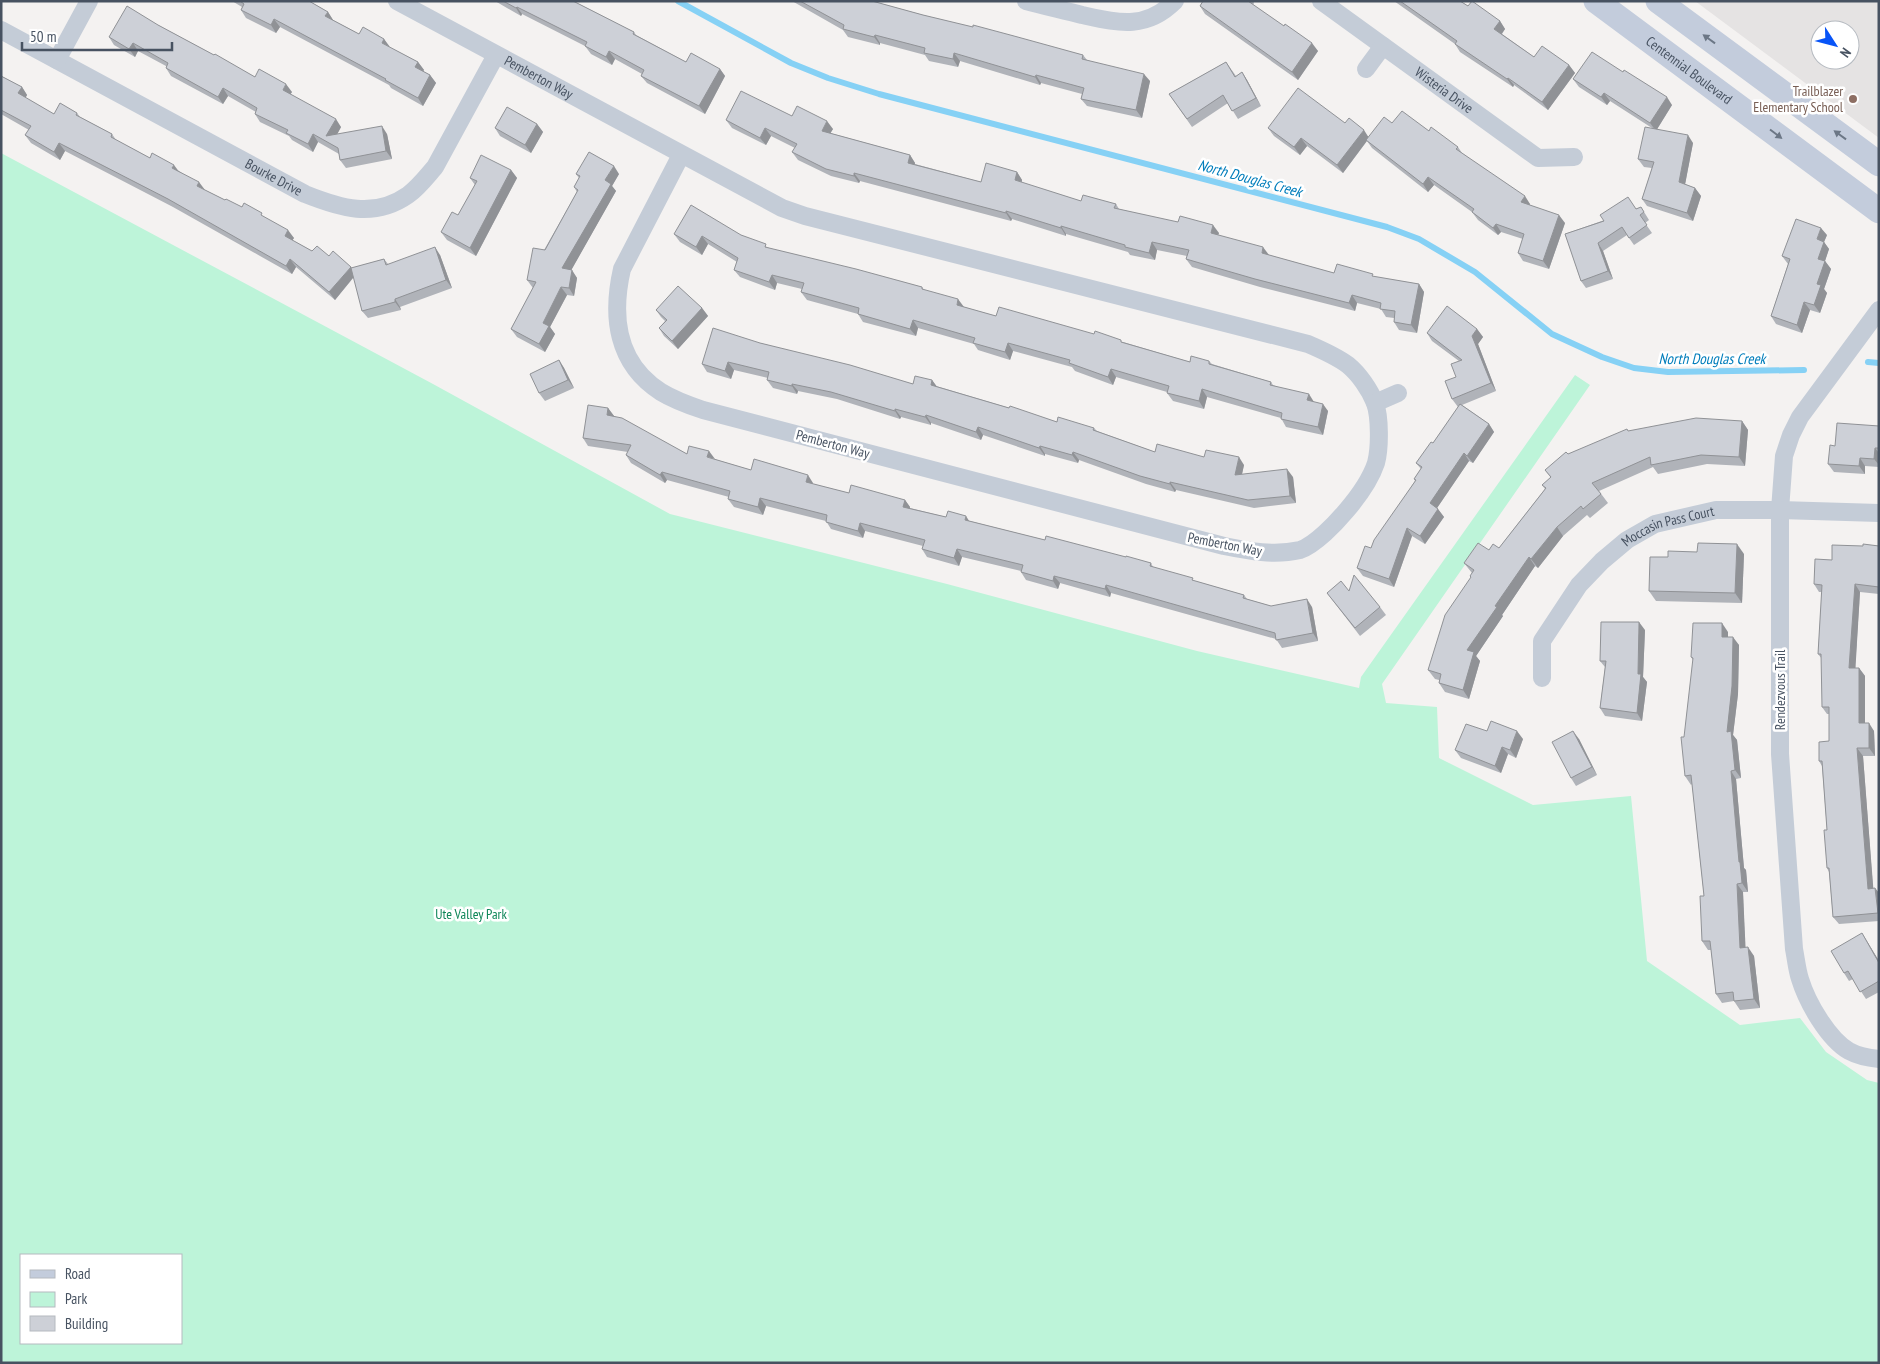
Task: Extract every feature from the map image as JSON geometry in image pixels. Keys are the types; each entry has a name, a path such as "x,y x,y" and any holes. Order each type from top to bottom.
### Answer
{"main road":[{"name":"Centennial Boulevard","path":"1596,1 1879,211"},
{"path":"1658,1 1879,164"}],"street":[{"path":"56,60 88,1"},
{"name":"Pemberton Way","path":"397,1 782,208 805,216 1308,344 1330,354 1349,366 1375,403 1379,429 1376,462 1367,482 1340,519 1303,555 1254,552 1224,546 703,410 680,402 660,392 644,379 614,345 617,290 622,270 681,155"},
{"path":"1026,1 1116,23 1133,23 1150,19 1167,9 1175,1"},
{"name":"Wisteria Drive","path":"1321,1 1538,158 1574,157"},
{"name":"Bourke Drive","path":"1,30 305,194 330,204 350,209 372,209 384,212 392,204 408,195 435,167 496,55"},
{"path":"1366,69 1383,46"},
{"name":"Rendezvous Trail","path":"1879,310 1800,417 1791,434 1784,456 1780,510 1780,754 1794,949 1800,980 1813,1009 1828,1032 1848,1051 1879,1059"},
{"path":"1375,403 1398,393"},
{"name":"Moccasin Pass Court","path":"1542,678 1542,641 1579,585 1602,561 1627,540 1656,524 1716,510 1879,513"}],"shaded area":[{"name":"Trailblazer Elementary School","path":"1695,1 1879,1 1879,138"}],"green space":[{"name":"Ute Valley Park","path":"1,153 433,384 670,514 947,584 1197,651 1359,688 1361,677 1575,375 1590,385 1382,684 1386,703 1437,707 1439,758 1533,805 1631,796 1647,961 1740,1025 1800,1018 1826,1052 1867,1080 1879,1083 1879,1363 1,1363"}],"building":[{"path":"240,1 309,1 328,12 325,16 359,34 363,27 384,39 382,43 418,62 415,67 430,75 418,98 274,19 271,25 241,10 244,4"},
{"path":"503,1 573,1 634,32 633,34 686,62 691,53 720,69 699,106 641,76 644,70 609,51 606,57 585,46 587,42"},
{"path":"800,1 872,1 1014,36 1083,55 1082,59 1144,74 1136,110 1081,99 1084,88 1036,75 1035,77 954,53 953,59 924,53 925,48 843,29 844,25"},
{"path":"1203,1 1248,1 1312,43 1292,72 1200,6"},
{"path":"1400,1 1460,1 1468,6 1472,1 1500,21 1494,29 1534,57 1542,46 1569,65 1542,102 1455,44 1457,41"},
{"path":"127,6 158,25 255,77 259,69 286,84 283,90 336,119 326,136 382,126 386,151 340,160 338,148 313,134 308,144 286,133 288,130 255,114 257,108 223,88 218,97 166,68 168,63 133,43 129,49 109,37"},
{"path":"1592,52 1667,97 1650,123 1604,93 1601,97 1573,79"},
{"path":"1226,62 1235,77 1242,72 1256,98 1232,111 1223,95 1187,119 1169,94"},
{"path":"1,76 22,87 18,93 54,114 60,103 77,113 76,115 112,134 111,137 150,158 152,153 174,165 172,168 199,182 197,186 242,207 244,203 262,213 261,215 288,230 285,236 312,251 317,246 329,256 333,251 351,267 329,292 290,259 286,266 168,199 59,143 54,152 25,135 31,126 1,110"},
{"path":"1298,88 1345,123 1349,118 1364,130 1337,165 1301,138 1294,147 1268,128"},
{"path":"741,91 792,116 797,106 827,121 822,131 910,155 908,163 981,182 986,163 1017,172 1015,180 1081,201 1083,195 1116,204 1114,208 1178,222 1180,216 1213,225 1211,233 1263,247 1262,253 1334,273 1337,264 1373,274 1372,276 1419,284 1411,325 1394,322 1395,311 1380,309 1381,303 1352,295 1349,303 1255,279 1186,259 1189,250 1152,242 1149,253 1006,211 1006,213 854,173 854,176 826,169 792,152 797,144 765,128 760,138 726,120"},
{"path":"507,107 537,124 525,145 495,128"},
{"path":"1402,111 1429,131 1431,127 1458,147 1456,149 1525,196 1521,202 1559,215 1543,261 1518,253 1524,234 1496,224 1493,228 1472,212 1474,209 1428,177 1423,184 1366,140 1384,117 1392,123"},
{"path":"1645,127 1688,135 1679,182 1695,188 1687,213 1642,199 1654,162 1638,159"},
{"path":"589,152 614,166 605,180 611,184 562,268 572,270 569,288 561,287 543,323 549,326 539,344 511,329 536,282 527,280 533,248 545,250 578,190 574,187 580,176 576,174"},
{"path":"481,155 511,170 470,248 441,232 452,212 458,215 477,181 470,178"},
{"path":"1628,197 1636,209 1641,207 1644,212 1640,215 1647,225 1629,238 1622,227 1598,243 1608,271 1581,281 1565,234 1604,221 1600,215"},
{"path":"691,205 741,235 766,244 765,247 922,287 922,289 958,299 957,305 996,316 999,307 1094,334 1095,331 1121,340 1121,342 1190,362 1191,356 1209,361 1209,364 1271,382 1270,385 1309,394 1307,400 1323,404 1318,427 1281,419 1282,413 1202,389 1199,401 1167,393 1169,386 1111,369 1108,377 1069,363 1070,360 1008,343 1005,352 973,343 975,338 913,320 910,329 858,314 859,308 801,292 804,283 772,275 769,282 734,270 738,258 702,236 696,247 674,234"},
{"path":"1796,219 1821,228 1817,239 1824,242 1818,259 1825,261 1817,284 1821,285 1814,305 1804,302 1797,325 1771,316 1790,259 1782,256"},
{"path":"435,247 446,280 395,299 395,302 362,311 351,268 384,259 386,265"},
{"path":"678,286 702,308 672,341 659,328 667,320 656,310"},
{"path":"1447,306 1477,329 1472,336 1491,383 1452,399 1445,381 1456,377 1451,364 1462,360 1427,333"},
{"path":"713,328 760,343 850,365 913,384 915,376 932,380 931,385 1009,408 1010,406 1057,422 1058,417 1094,428 1093,430 1155,452 1157,444 1204,457 1206,450 1239,457 1235,475 1287,469 1290,496 1248,500 1170,482 1170,484 1140,476 1073,452 1072,455 1040,446 1039,448 978,427 976,432 926,415 925,417 895,409 895,411 831,392 767,380 769,372 728,362 725,371 702,364"},
{"path":"559,360 568,380 539,393 530,374"},
{"path":"1460,404 1489,424 1467,456 1464,453 1430,503 1438,509 1420,536 1407,528 1389,579 1357,568 1365,546 1371,548 1374,540 1416,480 1414,479 1422,467 1416,463 1431,442 1433,443"},
{"path":"588,405 608,408 607,415 622,418 687,454 689,446 709,451 707,457 751,470 754,459 808,475 806,482 849,493 851,485 905,500 903,507 946,517 948,511 966,516 965,520 1045,540 1046,536 1151,563 1150,566 1193,578 1192,580 1244,595 1243,598 1271,606 1307,599 1313,633 1276,640 1275,633 1106,585 1105,589 1054,576 1053,581 1021,572 1023,565 957,549 954,558 922,549 925,540 860,523 858,531 826,522 827,515 760,498 758,507 728,499 730,491 662,472 660,475 626,455 631,445 583,438"},
{"path":"1696,418 1742,421 1739,457 1701,455 1651,465 1650,457 1592,483 1601,494 1583,509 1581,506 1557,527 1531,559 1529,557 1467,650 1474,652 1463,690 1439,683 1441,674 1428,670 1445,615 1474,570 1464,563 1478,543 1489,550 1493,544 1499,548 1546,488 1542,485 1551,477 1545,470 1566,452 1568,454 1627,429 1628,431"},
{"path":"1837,423 1879,426 1879,448 1875,448 1874,459 1860,458 1859,466 1828,464 1830,445 1835,446"},
{"path":"1698,543 1737,544 1735,593 1649,591 1650,557 1668,557 1668,551 1697,552"},
{"path":"1863,544 1879,546 1879,587 1855,584 1849,668 1859,668 1859,723 1869,723 1869,748 1857,748 1868,889 1875,888 1878,913 1833,917 1824,830 1827,830 1822,761 1819,761 1819,742 1829,741 1829,707 1822,707 1821,654 1818,654 1822,585 1814,584 1815,559 1832,560 1832,545 1863,546"},
{"path":"1354,575 1380,607 1355,628 1327,593 1341,581 1349,591"},
{"path":"1601,622 1639,622 1638,674 1641,674 1637,713 1600,708 1606,661 1600,661"},
{"path":"1693,623 1722,623 1722,637 1733,637 1732,686 1727,732 1731,731 1735,770 1731,771 1742,883 1737,884 1740,948 1748,947 1754,999 1734,1001 1733,992 1716,994 1710,941 1702,941 1700,896 1704,896 1691,775 1685,776 1681,737 1684,737 1693,658 1691,657"},
{"path":"1491,721 1517,731 1510,750 1502,747 1495,766 1455,750 1466,724 1487,731"},
{"path":"1573,731 1592,767 1571,778 1552,742"},
{"path":"1862,933 1879,963 1879,981 1860,992 1848,971 1844,973 1831,951"}],"waterway":[{"name":"North Douglas Creek","path":"678,1 791,63 828,78 879,94 1387,227 1419,239 1475,272 1552,334 1602,357 1634,368 1668,372 1804,370"},
{"name":"North Douglas Creek","path":"1868,362 1879,363"}],"place":[{"name":"Trailblazer Elementary School","path":"1853,99"}]}
